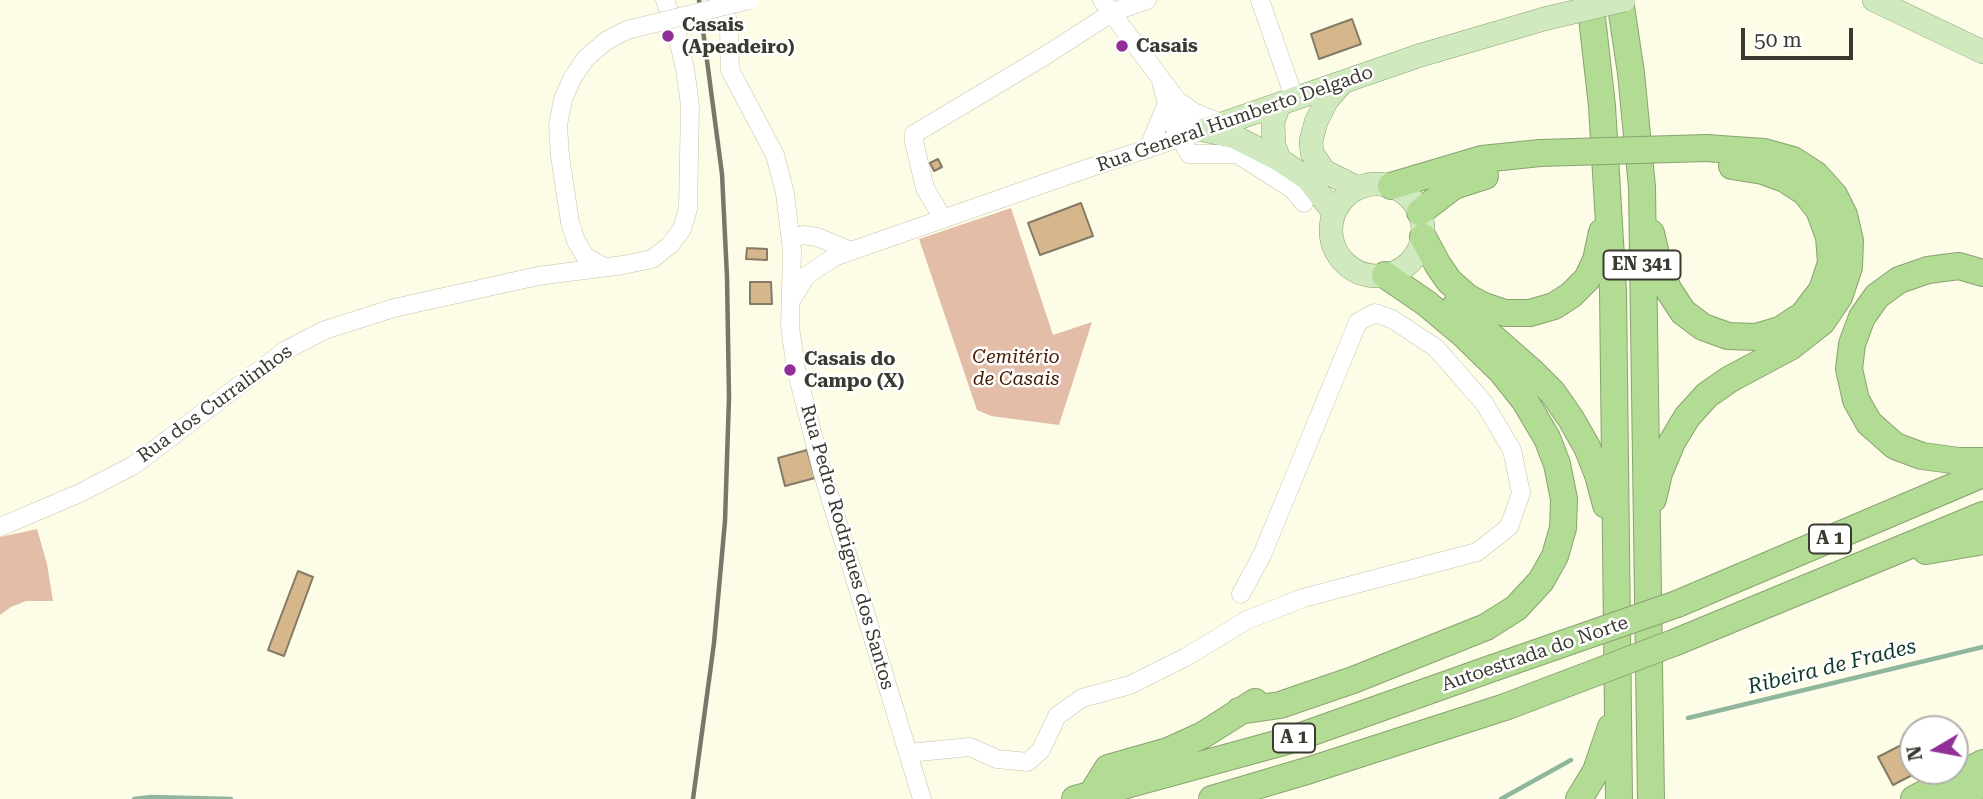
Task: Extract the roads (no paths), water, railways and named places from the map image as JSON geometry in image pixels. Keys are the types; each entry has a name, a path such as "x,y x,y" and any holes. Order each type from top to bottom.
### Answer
{"highway":[{"name":"EN 341","path":"1590,0 1609,189 1613,291 1619,799"},
{"name":"EN 341","path":"1622,0 1642,187 1645,532 1654,791"},
{"path":"1391,186 1482,159 1541,161 1706,157 1765,152 1793,160 1816,175 1834,195 1844,215 1850,241 1849,267 1839,297 1822,322 1790,347 1730,379 1707,396 1687,417 1672,442 1659,473 1645,532"},
{"path":"1642,187 1657,259 1668,289 1684,312 1703,327 1728,336 1756,337 1780,330 1803,315 1822,290 1830,263 1829,237 1819,210 1805,192 1785,179 1706,157"},
{"path":"1541,161 1512,171 1468,180 1443,193 1422,224 1438,265 1449,281 1467,297 1484,306 1505,313 1530,313 1554,306 1571,295 1587,279 1596,260 1609,189"},
{"path":"1983,273 1959,266 1928,270 1899,280 1877,296 1862,317 1852,344 1849,369 1856,400 1869,423 1895,446 1922,456 1983,461"},
{"path":"1391,274 1422,282 1452,301 1531,370 1553,394 1572,419 1598,475 1615,556"},
{"path":"1083,797 1108,768 1168,751 1203,735 1278,688 1348,664 1446,644 1486,627 1516,608 1541,580 1558,547 1563,528 1564,499 1557,464 1547,439 1525,401 1502,372 1463,334 1391,274"},
{"name":"Autoestrada do Norte","path":"1083,797 1287,741 1677,604 1983,474"},
{"name":"Autoestrada do Norte","path":"1212,799 1505,707 1676,642 1983,515"},
{"path":"1876,560 1983,541"},
{"path":"1579,799 1596,771 1616,705"},
{"path":"1914,799 1983,763"},
{"path":"1953,799 1983,784"}],"main road":[{"name":"Rua General Humberto Delgado","path":"1199,132 1418,56 1544,19 1622,0"},
{"path":"1874,0 1983,52"},
{"path":"1341,84 1326,100 1316,122 1311,141 1312,153 1324,171 1358,188"},
{"path":"1280,160 1273,136 1273,122 1287,102 1311,141"},
{"path":"1199,132 1235,137 1280,160 1308,178 1334,213"},
{"path":"1380,184 1391,186 1403,191 1413,200 1422,224 1418,251 1409,263 1391,274 1372,276 1358,272 1346,264 1332,240 1334,213 1340,203 1358,188 1380,184"}],"street":[{"name":"Rua Pedro Rodrigues dos Santos","path":"724,0 729,29 730,70 775,155 785,193 792,245 792,349 822,471 922,799"},
{"path":"602,267 585,256 576,241 570,222 558,125 563,99 573,77 586,58 606,41 628,30 749,0"},
{"path":"943,219 925,188 914,134 1043,57 1106,4 1147,0"},
{"path":"1260,0 1287,102"},
{"name":"Rua dos Curralinhos","path":"0,527 80,493 134,465 286,350 325,330 394,308 538,276 652,259 670,246 682,229 688,209 690,105 683,57 666,1"},
{"path":"1106,4 1161,81 1171,103 1199,132"},
{"path":"1171,103 1194,111 1199,132 1189,154 1237,154 1292,189 1304,203"},
{"path":"1149,149 1171,103"},
{"name":"Rua General Humberto Delgado","path":"791,302 806,276 842,254 1199,132"},
{"path":"792,245 803,235 817,237 842,254"},
{"path":"908,753 970,747 997,759 1028,762 1041,750 1057,716 1082,698 1130,685 1186,657 1248,620 1303,598 1477,552 1499,536 1509,527 1521,493 1512,450 1484,402 1436,348 1392,319 1375,313 1358,322 1268,543 1241,594"}],"waterway":[{"name":"Ribeira de Frades","path":"1688,718 1983,647"},
{"name":"Ribeira de Frades","path":"1501,799 1571,760"},
{"name":"Ribeira de Frades","path":"134,799 231,799"}],"railway":[{"path":"693,799 714,643 725,521 729,397 722,174 699,0"}],"place":[{"name":"Casais (Apeadeiro)","path":"668,36"},
{"name":"Casais","path":"1122,46"},
{"name":"Casais do Campo (X)","path":"790,370"}],"park label":[{"name":"Cemitério de Casais","path":"1016,368"}]}
